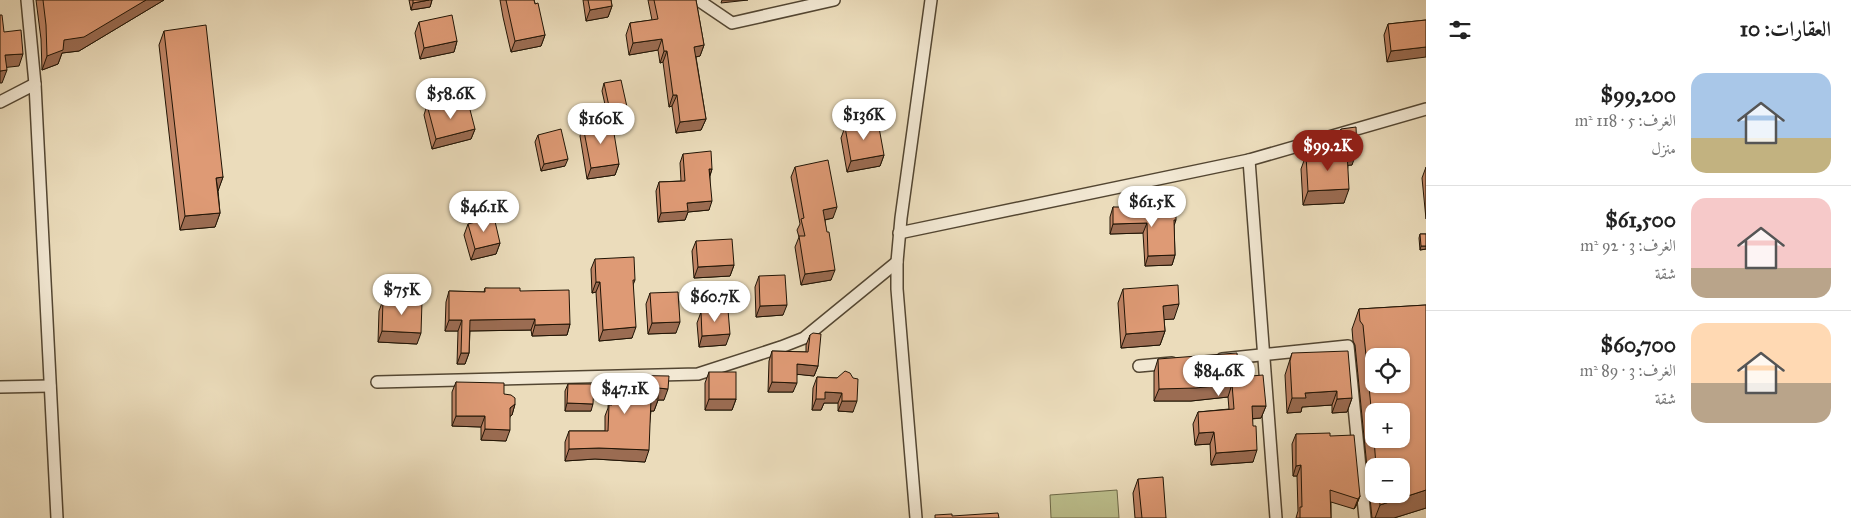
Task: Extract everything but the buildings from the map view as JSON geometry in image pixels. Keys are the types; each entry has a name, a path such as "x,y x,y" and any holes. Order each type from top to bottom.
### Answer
{"street":[{"path":"27,0 35,84 57,518"},
{"path":"698,0 732,23 785,5 834,0"},
{"path":"916,518 897,289 897,262 899,233 931,0"},
{"path":"0,102 35,84"},
{"path":"899,233 1249,160 1426,109"},
{"path":"1249,160 1262,356 1276,518"},
{"path":"377,382 698,374 804,338 897,262"},
{"path":"1215,360 1348,346 1365,518"},
{"path":"1139,366 1187,362"},
{"path":"0,387 50,386"}],"green space":[{"path":"1117,490 1119,518 1051,518 1050,495"}]}
